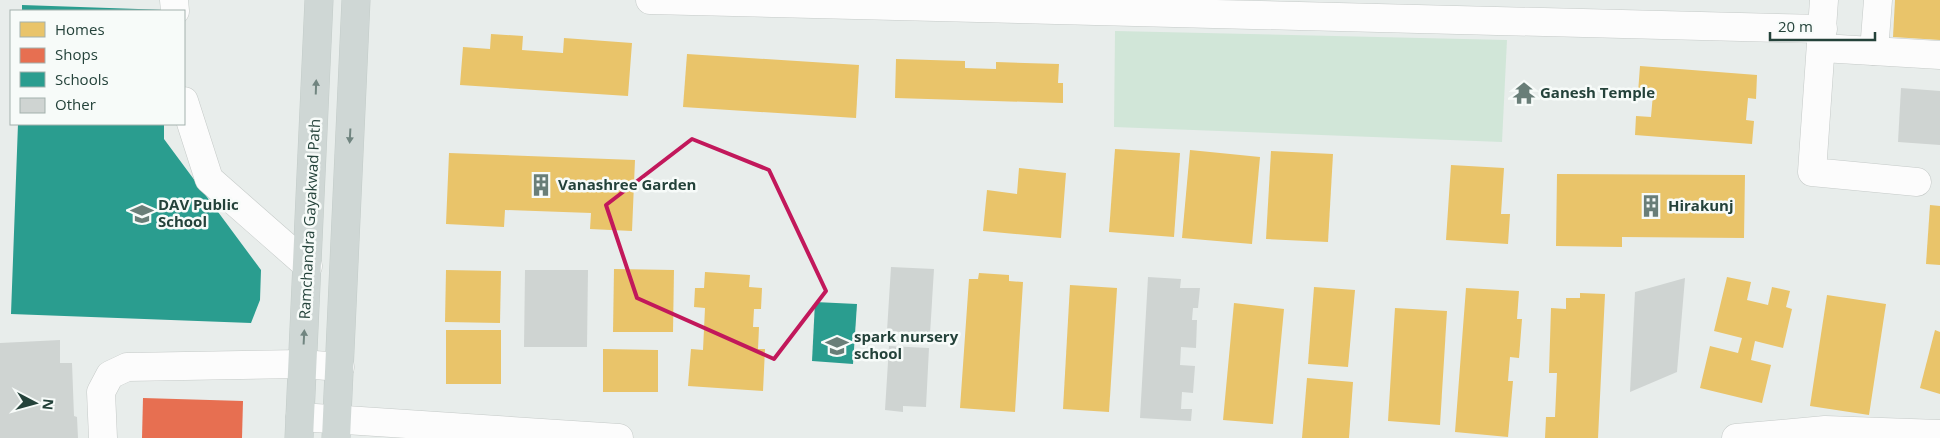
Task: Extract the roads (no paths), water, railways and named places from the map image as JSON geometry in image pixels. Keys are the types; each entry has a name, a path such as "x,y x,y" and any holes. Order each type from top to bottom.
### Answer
{"main road":[{"name":"Ramchandra Gayakwad Path","path":"300,427 320,0"},
{"path":"336,428 356,0"}],"street":[{"path":"650,0 1822,39 1874,51 1940,55"},
{"path":"1824,0 1812,172 1917,182"},
{"path":"1874,51 1878,0"},
{"path":"185,104 209,179 308,266"},
{"path":"103,438 101,392 110,375 127,367 302,364 340,367"},
{"path":"300,427 619,438"},
{"path":"1736,438 1825,430 1940,434"}],"place":[{"name":"Ganesh Temple","path":"1524,93"},
{"name":"Vanashree Garden","path":"541,185"},
{"name":"Hirakunj","path":"1651,206"},
{"name":"DAV Public School","path":"142,214"},
{"name":"spark nursery school","path":"837,346"}]}
